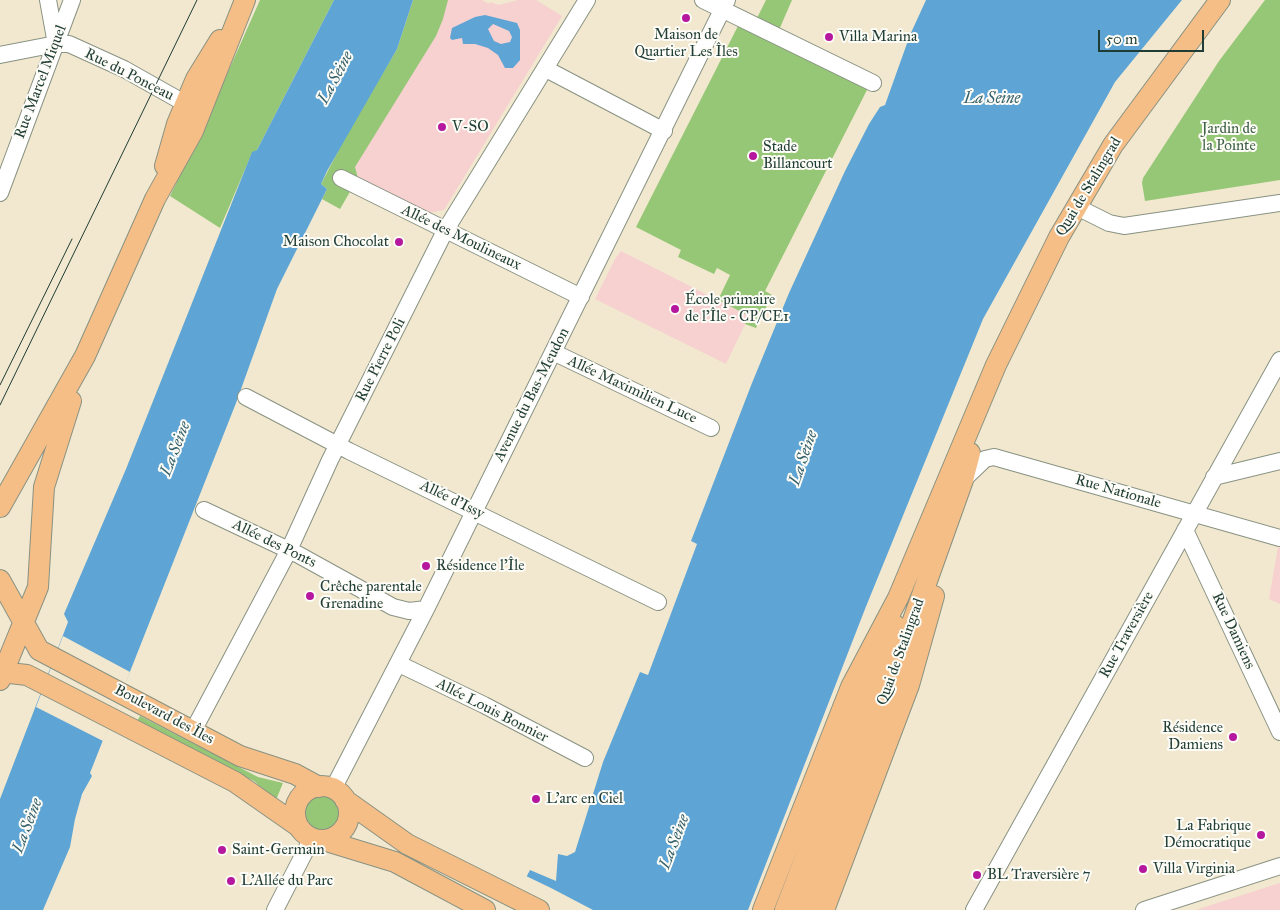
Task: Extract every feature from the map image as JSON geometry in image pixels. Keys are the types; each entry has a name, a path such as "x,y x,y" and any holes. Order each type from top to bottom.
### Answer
{"main road":[{"path":"0,507 85,356 155,199 177,124 194,108 196,79 244,0"},
{"name":"Quai de Stalingrad","path":"898,598 986,390 1059,237 1113,145 1220,0"},
{"path":"1,675 24,623 40,578 41,509 46,480 85,356"},
{"name":"Quai de Stalingrad","path":"804,910 892,679 963,480 986,390"},
{"path":"824,910 909,684 937,588 963,480"},
{"name":"Boulevard des Îles","path":"0,580 39,650 240,756 295,774 332,792 371,817 407,844 539,910"},
{"path":"763,910 851,687 898,598"},
{"path":"785,910 894,629 898,598"},
{"name":"Boulevard des Îles","path":"1,675 27,675 235,782 311,835 395,862 482,908"},
{"path":"309,790 332,792 348,818 345,826 332,838 311,835 295,816 299,801 309,790"}],"street":[{"path":"0,55 56,44 48,0"},
{"path":"57,0 67,0"},
{"name":"Rue Marcel Miquel","path":"0,193 3,175 72,0"},
{"name":"Rue Pierre Poli","path":"193,731 289,550 338,445 445,231 587,0"},
{"path":"703,0 725,5 873,83"},
{"name":"Avenue du Bas-Meudon","path":"332,792 426,609 725,5"},
{"name":"Rue du Ponceau","path":"56,44 69,44 124,69 194,108"},
{"path":"546,69 664,131"},
{"name":"Allée des Moulineaux","path":"341,178 581,297"},
{"path":"1077,207 1109,224 1124,226 1280,203"},
{"name":"Allée Maximilien Luce","path":"553,352 711,428"},
{"name":"Rue Traversière","path":"974,910 1280,360"},
{"name":"Allée d'Issy","path":"246,398 658,602"},
{"name":"Rue Nationale","path":"963,480 985,459 994,457 1280,538"},
{"path":"1214,477 1280,461"},
{"name":"Allée des Ponts","path":"204,510 289,550 394,607 409,612 426,609"},
{"name":"Rue Damiens","path":"1185,530 1280,732"},
{"path":"394,607 402,619 409,642"},
{"name":"Allée Louis Bonnier","path":"398,664 484,705 585,758"},
{"path":"275,910 311,835"},
{"path":"1144,910 1280,866"}],"shaded area":[{"path":"445,0 482,0 489,4 490,2 499,5 518,0 536,0 562,16 444,210 429,213 358,178 354,164"},
{"name":"École primaire de l'Île - CP/CE1","path":"621,251 749,316 726,364 595,299"},
{"path":"1278,547 1280,548 1280,604 1269,599"},
{"path":"1280,883 1280,910 1196,910 1214,904"}],"green space":[{"path":"260,0 334,0 257,150 252,153 220,228 170,196 203,128"},
{"path":"413,0 448,0 436,36 355,167 358,178 340,209 322,199 327,189 321,184 349,130 397,49"},
{"path":"766,0 792,0 779,30 756,20"},
{"name":"Jardin de la Pointe","path":"1265,0 1280,0 1280,180 1145,201 1143,178 1219,61"},
{"name":"Stade Billancourt","path":"740,22 869,86 765,291 772,295 756,328 745,324 749,316 718,300 730,275 717,268 714,274 678,257 681,250 636,227"},
{"path":"140,716 258,777 283,783 276,800 254,781 137,721"},
{"path":"322,796 334,801 339,813 334,825 322,830 310,825 305,813 310,801"}],"water":[{"name":"La Seine","path":"334,0 413,0 397,49 327,171 321,184 327,189 277,289 236,403 90,773 92,776 82,794 70,847 43,910 0,910 0,799 68,622 64,614 126,469 252,152 257,150"},
{"name":"La Seine","path":"926,0 1182,0 1115,82 983,319 865,609 748,910 509,910 530,870 556,881 558,854 567,856 575,852 603,762 640,672 648,675 697,544 691,541 789,293 845,171 869,124 880,107 885,105 910,35"},
{"path":"485,15 517,23 520,30 520,60 513,68 505,68 498,55 488,48 475,44 463,44 462,38 452,40 450,38 452,28 475,17","holes":["493,24 509,31 512,37 510,42 501,44 494,41 488,29"]}],"pier":[{"path":"63,636 130,672 103,741 36,707"},
{"path":"524,875 551,888 593,910 507,910"}],"tram line":[{"path":"0,405 197,0"},
{"path":"0,385 72,239"}],"place":[{"name":"Maison de Quartier Les Îles","path":"686,18"},
{"name":"Villa Marina","path":"829,37"},
{"name":"V-SO","path":"442,127"},
{"name":"Stade Billancourt","path":"753,156"},
{"name":"Maison Chocolat","path":"399,242"},
{"name":"École primaire de l'Île - CP/CE1","path":"675,309"},
{"name":"Résidence l'Île","path":"426,566"},
{"name":"Crêche parentale Grenadine","path":"310,596"},
{"name":"Résidence Damiens","path":"1233,737"},
{"name":"L'arc en Ciel","path":"536,799"},
{"name":"La Fabrique Démocratique","path":"1261,835"},
{"name":"Saint-Germain","path":"222,850"},
{"name":"Villa Virginia","path":"1143,869"},
{"name":"BL Traversière 7","path":"977,875"},
{"name":"L'Allée du Parc","path":"231,881"}]}
